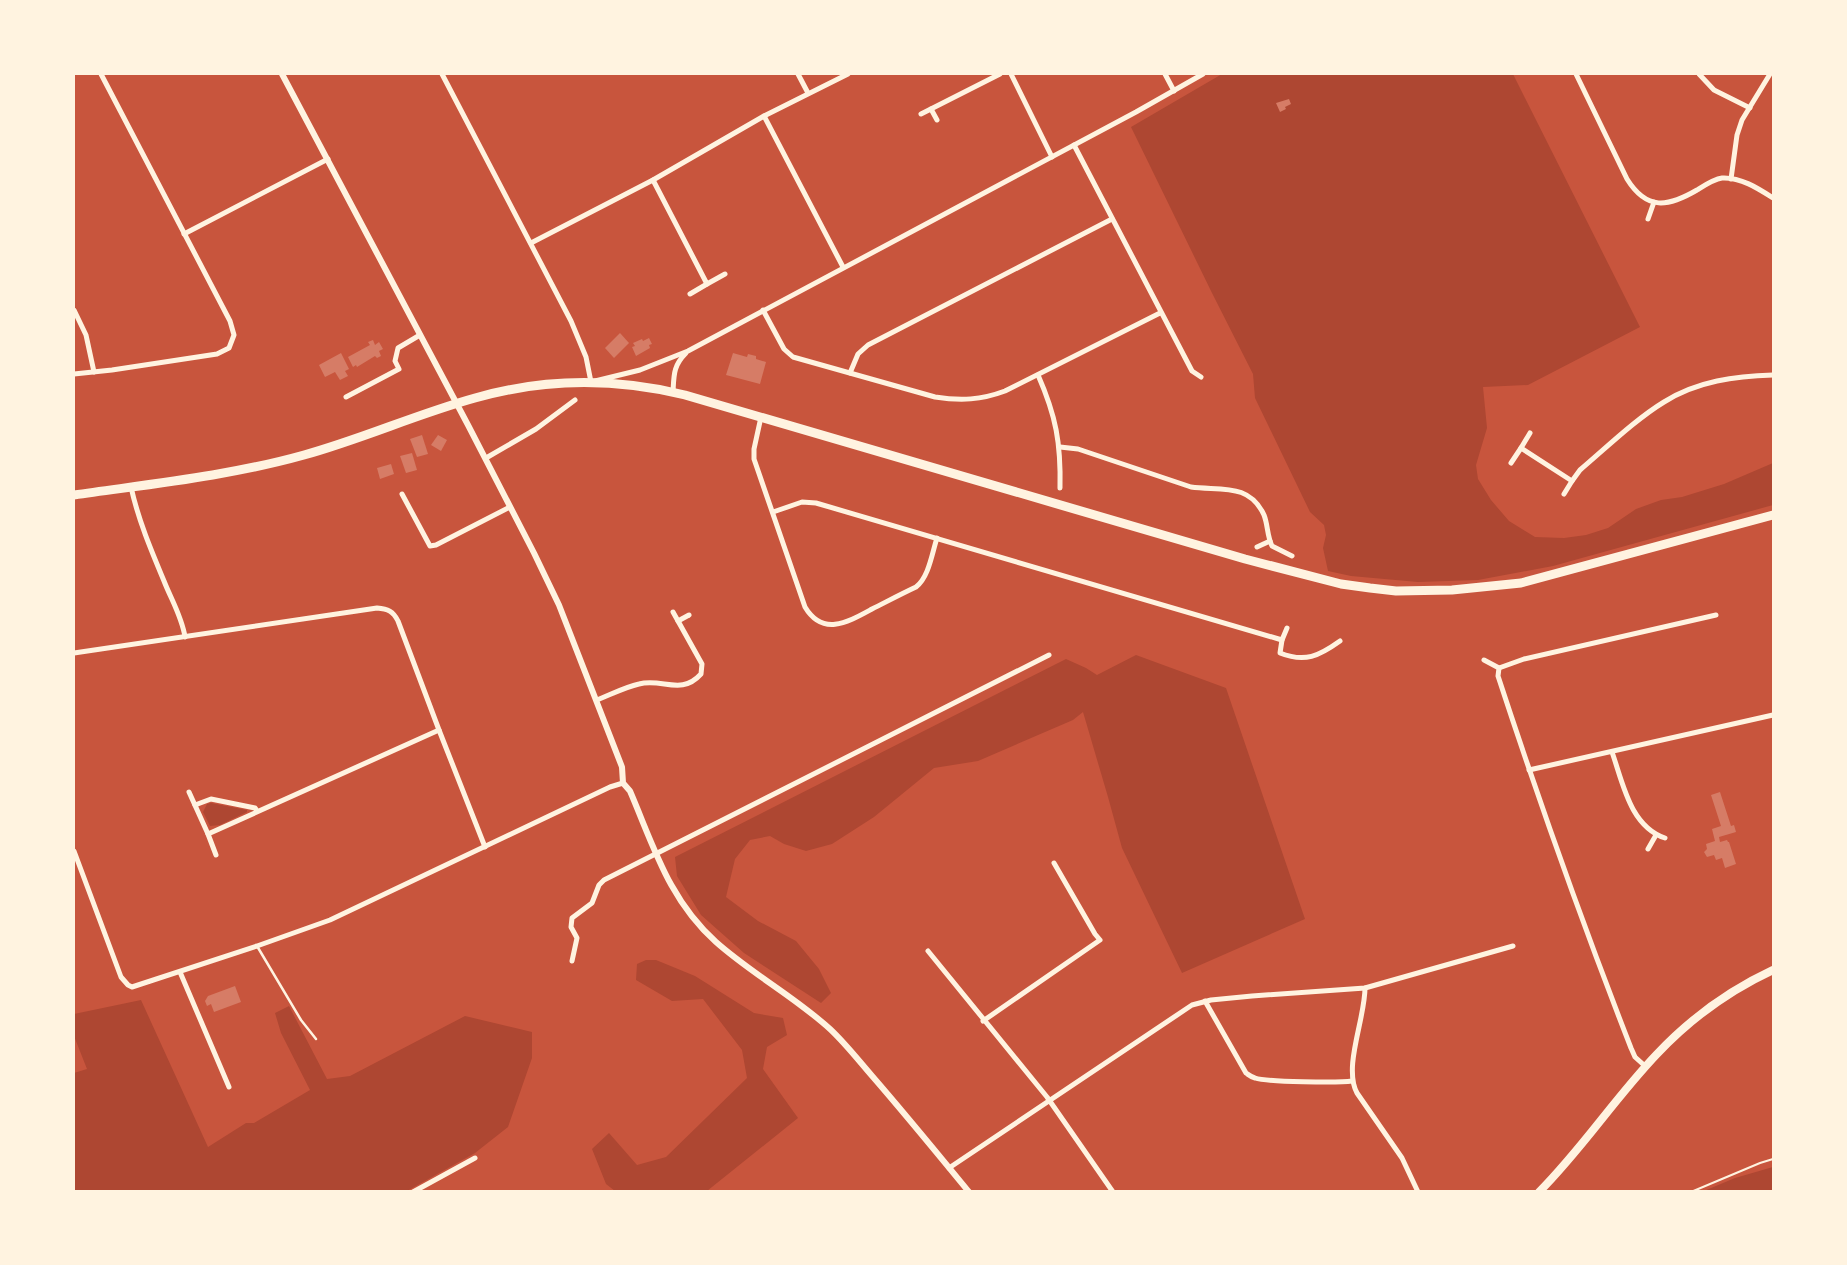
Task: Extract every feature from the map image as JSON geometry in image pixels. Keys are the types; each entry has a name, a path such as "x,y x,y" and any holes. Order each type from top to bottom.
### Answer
{"highway":[{"path":"74,495 251,468 304,455 475,398 519,388 591,382 673,392 1245,559 1341,584 1383,590 1452,590 1521,583 1773,515"}],"main road":[{"path":"1540,1191 1582,1146 1645,1066 1672,1038 1716,1003 1773,971"}],"street":[{"path":"74,374 217,354 229,348 234,335 230,321 101,74"},
{"path":"282,74 486,458 559,605 622,767 622,783 630,791 669,883 702,929 738,961 802,1006 832,1031 969,1192"},
{"path":"442,74 575,330 586,357 591,382 640,370 688,351 1203,74"},
{"path":"798,74 808,93"},
{"path":"531,243 653,180 764,116 848,74"},
{"path":"921,114 1000,74"},
{"path":"1011,74 1052,157"},
{"path":"1165,74 1174,90"},
{"path":"1576,74 1627,179 1643,198 1666,203 1679,200 1721,178 1757,188 1773,198"},
{"path":"1699,74 1714,90 1750,108"},
{"path":"1731,179 1737,135 1742,121 1770,74"},
{"path":"932,109 937,120"},
{"path":"764,116 842,267"},
{"path":"1074,145 1160,313 1192,371 1201,377"},
{"path":"184,234 328,159"},
{"path":"653,180 707,284"},
{"path":"1648,219 1654,202"},
{"path":"850,373 858,354 868,345 1112,219"},
{"path":"690,293 725,274"},
{"path":"74,310 86,335 94,372"},
{"path":"763,310 788,354 935,397 954,400 973,400 1006,391 1160,313"},
{"path":"346,397 399,369 395,361 398,348 420,335"},
{"path":"673,392 675,367 688,351"},
{"path":"1038,375 1056,423 1060,447 1060,488"},
{"path":"1564,494 1580,470 1667,400 1710,383 1732,378 1773,375"},
{"path":"486,458 536,429 575,400"},
{"path":"761,417 754,459 805,607 815,620 825,624 841,624 922,582 937,538"},
{"path":"1511,463 1530,433"},
{"path":"1060,447 1078,449 1191,487 1226,488 1249,496 1265,517 1272,546 1292,556"},
{"path":"1521,448 1572,481"},
{"path":"131,487 136,508 186,637"},
{"path":"402,494 430,545 436,545 510,507"},
{"path":"773,512 809,501 1282,640"},
{"path":"1257,547 1270,541"},
{"path":"74,653 377,608 386,609 394,613 398,621 485,847"},
{"path":"597,700 640,683 681,686 689,684 701,674 702,664 673,612"},
{"path":"678,621 689,615"},
{"path":"1485,660 1499,668 1524,659 1716,615"},
{"path":"1287,628 1280,653 1294,659 1312,657 1340,641"},
{"path":"572,961 577,938 570,923 575,915 592,903 598,885 604,880 1049,655"},
{"path":"1499,668 1498,676 1529,770 1626,1037 1635,1057 1645,1066"},
{"path":"1529,770 1773,715"},
{"path":"208,834 439,730"},
{"path":"1612,752 1634,813 1642,824 1656,835 1665,838"},
{"path":"74,851 124,981 132,987 257,946 355,909 622,783"},
{"path":"189,792 216,855"},
{"path":"195,805 211,799 248,806 257,811"},
{"path":"1648,849 1656,835"},
{"path":"983,1021 1100,940 1055,863"},
{"path":"949,1168 1188,1007 1205,1001 1365,988 1513,946"},
{"path":"928,951 1049,1101 1113,1192"},
{"path":"566,952 574,953"},
{"path":"180,972 229,1087"},
{"path":"1365,988 1352,1080 1357,1093 1406,1166 1418,1192"},
{"path":"1205,1001 1246,1073 1253,1078 1345,1082 1352,1080"},
{"path":"413,1192 475,1158"}],"lane":[{"path":"257,946 301,1020 316,1039"}],"path":[{"path":"1691,1192 1773,1159"}],"shaded area":[{"path":"1222,74 1513,74 1640,327 1528,385 1483,387 1487,428 1476,465 1478,479 1509,521 1535,537 1564,538 1586,535 1608,528 1636,509 1724,484 1773,463 1773,505 1553,566 1478,580 1418,582 1351,576 1328,571 1323,548 1326,535 1324,525 1310,512 1255,398 1253,374 1131,127"},
{"path":"1136,655 1226,688 1305,919 1182,973 1122,848 1083,712 1073,720 978,761 934,768 874,817 832,844 806,851 770,836 750,840 735,859 726,897 758,921 796,941 819,969 831,993 821,1003 744,953 701,915 677,876 675,857 1066,659 1097,675"},
{"path":"207,804 247,812 220,825 210,826 203,812"},
{"path":"656,960 695,976 754,1013 783,1018 787,1035 767,1047 763,1069 798,1118 707,1191 615,1191 606,1184 592,1149 609,1133 637,1165 666,1157 747,1078 742,1050 703,999 672,1001 636,980 637,964"},
{"path":"141,1000 208,1147 246,1123 254,1123 310,1090 281,1033 275,1013 289,1006 327,1079 350,1076 465,1016 532,1032 532,1058 508,1127 475,1153 407,1191 74,1191 74,1073 87,1069 74,1036 74,1014"},
{"path":"1773,1167 1773,1191 1704,1191 1735,1178"}],"building":[{"path":"1289,99 1291,104 1280,112 1276,103"},
{"path":"620,333 629,343 614,358 605,348"},
{"path":"649,338 652,344 649,345 650,348 636,356 633,343"},
{"path":"373,340 375,345 379,342 383,349 379,351 381,356 375,356 353,367 348,357 370,345 368,342"},
{"path":"341,353 349,369 345,371 348,376 340,380 335,372 325,377 319,365"},
{"path":"733,353 747,357 748,354 756,356 756,359 766,362 760,384 726,375"},
{"path":"422,435 428,454 417,457 410,439"},
{"path":"438,435 447,440 441,451 431,445"},
{"path":"412,453 417,470 406,473 400,456"},
{"path":"391,464 394,474 380,479 377,468"},
{"path":"1720,792 1731,826 1734,825 1736,832 1719,837 1720,842 1729,842 1736,864 1725,868 1722,858 1716,860 1714,855 1707,857 1704,852 1707,849 1706,844 1715,841 1712,829 1721,826 1711,795"},
{"path":"235,986 241,1002 214,1012 211,1004 207,1006 205,1001 208,996"}]}
